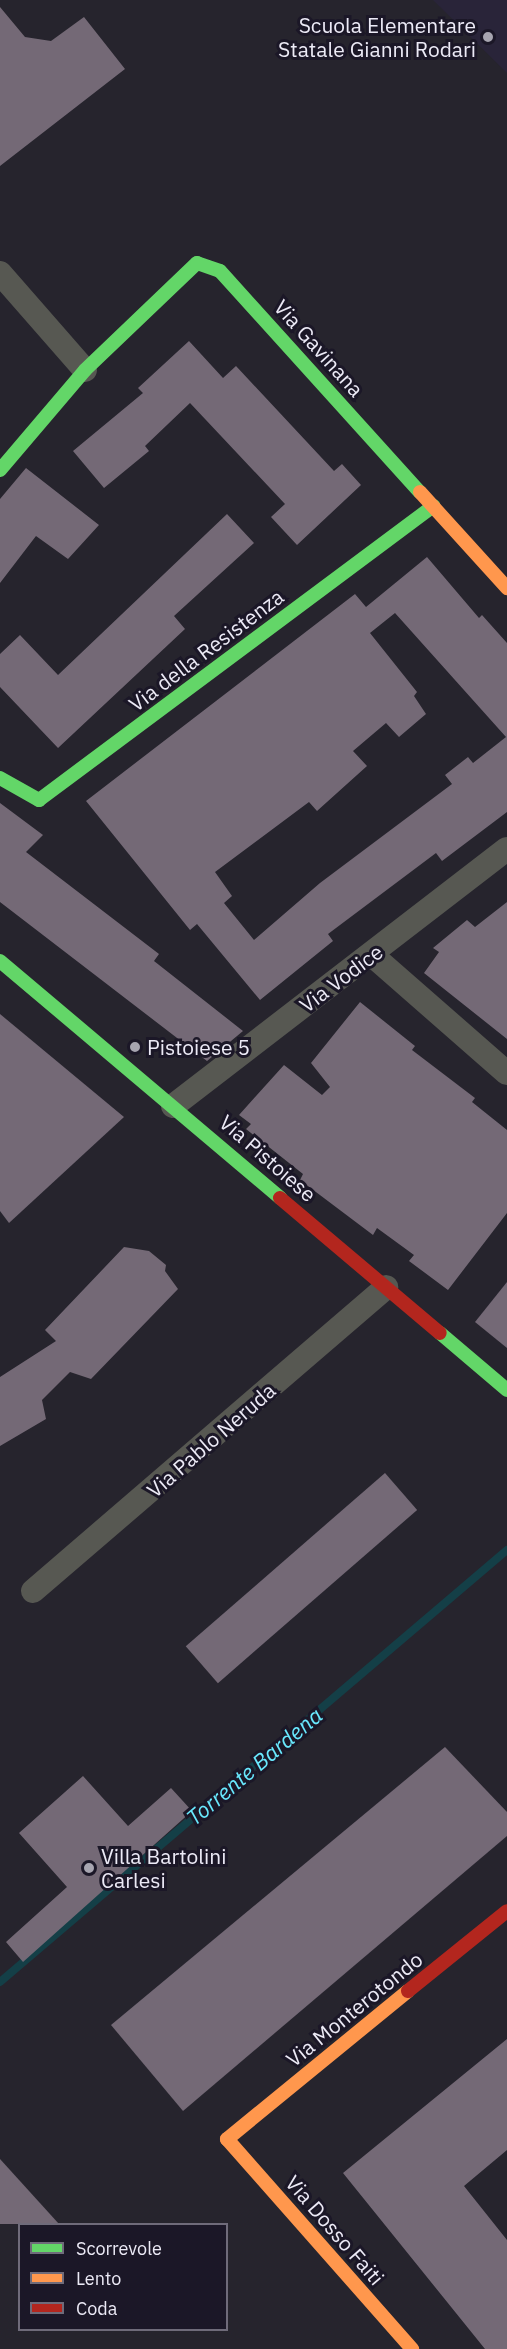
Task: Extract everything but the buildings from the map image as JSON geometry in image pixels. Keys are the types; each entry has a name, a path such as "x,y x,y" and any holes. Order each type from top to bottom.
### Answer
{"street":[{"name":"Via Gavinana","path":"0,470 85,370 188,270 197,264 207,264 220,271 507,588"},
{"path":"0,273 85,370"},
{"name":"Via della Resistenza","path":"0,778 39,800 434,506"},
{"name":"Via Vodice","path":"173,1106 507,849"},
{"path":"372,955 507,1073"},
{"name":"Via Pistoiese","path":"0,961 507,1390"},
{"name":"Via Pablo Neruda","path":"33,1591 386,1287"},
{"name":"Via Monterotondo","path":"227,2139 507,1911"},
{"name":"Via Dosso Faiti","path":"227,2139 412,2349"}],"shaded area":[{"name":"Scuola Elementare Statale Gianni Rodari","path":"433,0 507,0 507,73"}],"waterway":[{"name":"Torrente Bardena","path":"0,1982 507,1550"}],"traffic: fast":[{"path":"0,470 85,370 197,263 220,271 420,492"},
{"path":"0,778 39,800 434,506"},
{"path":"0,961 280,1198"},
{"path":"440,1333 507,1390"}],"traffic: slow":[{"path":"420,492 507,588"},
{"path":"408,1991 227,2139 412,2349"}],"traffic: jam":[{"path":"280,1198 440,1333"},
{"path":"408,1991 507,1911"}],"place":[{"name":"Scuola Elementare Statale Gianni Rodari","path":"488,37"},
{"name":"Pistoiese 5","path":"135,1047"},
{"name":"Villa Bartolini Carlesi","path":"89,1868"}]}
